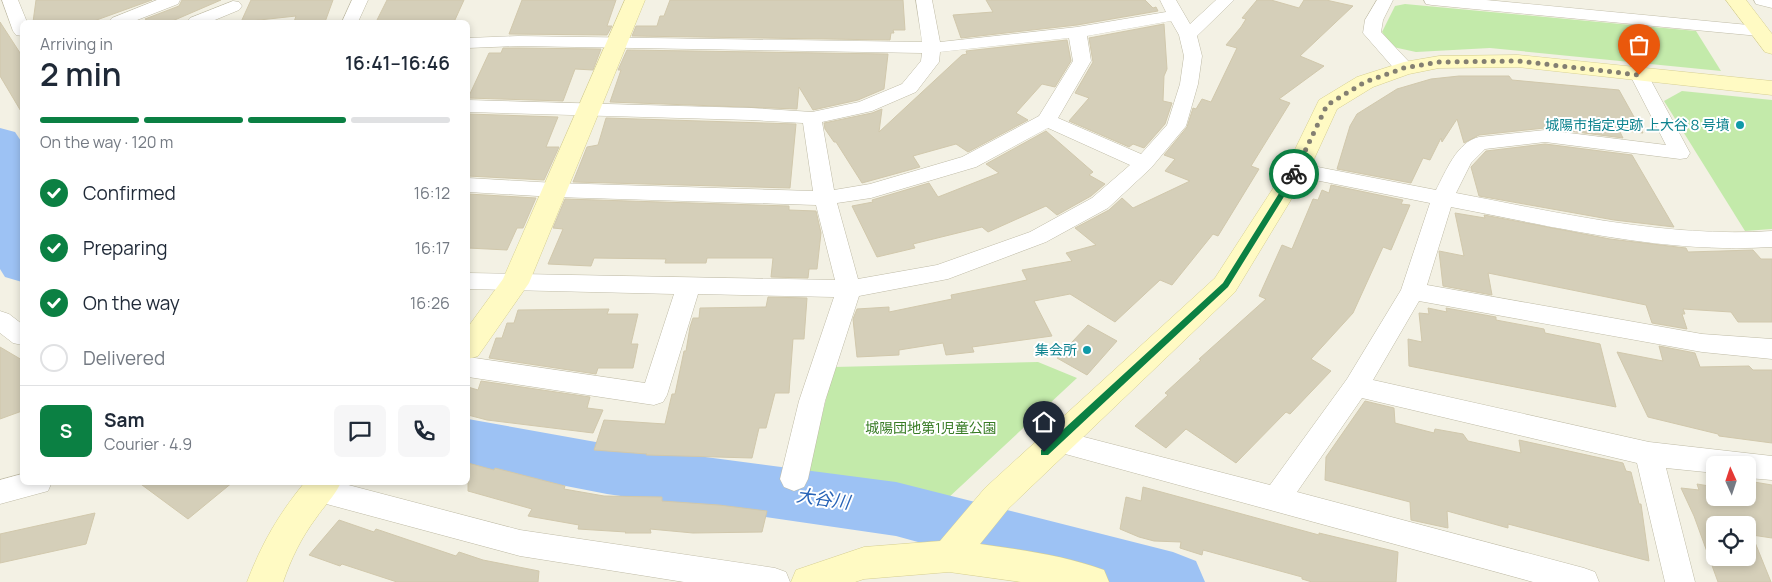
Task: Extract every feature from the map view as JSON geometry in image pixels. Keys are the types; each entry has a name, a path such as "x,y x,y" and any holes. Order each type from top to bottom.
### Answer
{"street":[{"path":"10,0 20,26"},
{"path":"123,20 172,0"},
{"path":"351,20 360,0"},
{"path":"470,345 515,283 635,0"},
{"path":"470,106 751,114 812,118 865,107 909,88 930,62 932,48 924,0"},
{"path":"1188,35 1226,0"},
{"path":"1385,0 1374,20 1372,33 1404,68"},
{"path":"1432,0 1579,7 1759,31"},
{"path":"1736,0 1772,48"},
{"path":"1762,0 1772,3"},
{"path":"470,43 518,41 932,48 1077,32 1172,7 1188,35 1193,56 1189,84 1176,126 1144,164 1100,202 1038,237 940,273 849,289 470,281"},
{"path":"202,20 232,10"},
{"path":"470,185 554,190 825,198 871,191 969,162 1047,120 1082,61 1077,32"},
{"path":"955,549 997,498 1056,441 1226,285 1297,170 1327,105 1365,82 1404,68 1439,62 1518,61 1772,88"},
{"path":"1276,499 1356,386 1413,291 1442,199 1462,160 1479,142 1545,136 1680,153 1639,75"},
{"path":"794,480 812,400 849,289 825,198 812,118"},
{"path":"1047,120 1144,164"},
{"path":"1297,170 1442,199 1651,235 1742,242 1772,239"},
{"path":"470,368 654,394 688,287"},
{"path":"1413,291 1702,342 1772,349"},
{"path":"0,320 20,335"},
{"path":"1356,386 1649,454 1706,461"},
{"path":"1056,441 1584,582"},
{"path":"1649,454 1680,582"},
{"path":"1756,467 1772,468"},
{"path":"0,492 27,485"},
{"path":"265,582 277,550 322,486 520,543 775,582"},
{"path":"809,582 864,563 955,549 1050,570 1092,582"}],"green space":[{"path":"1405,4 1696,31 1721,71 1490,48 1416,52 1393,47 1382,32 1395,6"},
{"path":"1682,91 1772,100 1772,229 1745,231 1664,101"},
{"name":"城陽団地第1児童公園","path":"1038,362 1077,378 947,499 908,487 808,472 834,367"}],"building":[{"path":"36,0 152,0 97,20 33,20"},
{"path":"182,0 221,0 175,20 145,19 179,6"},
{"path":"251,0 333,0 326,20 295,20 296,16 242,20"},
{"path":"387,0 464,0 455,20 377,20"},
{"path":"522,0 616,0 607,26 612,26 607,35 509,34"},
{"path":"670,0 903,0 905,30 893,30 894,33 891,33 890,40 632,36 636,26 657,26 660,16 664,16"},
{"path":"986,0 1145,0 1153,8 1156,7 1158,11 1077,25 961,38 953,15 993,12"},
{"path":"1257,0 1271,0 1299,8 1304,0 1326,0 1353,6 1300,56 1324,66 1279,99 1290,103 1251,166 1259,169 1218,236 1213,234 1172,285 1160,280 1115,322 1070,294 1034,301 1052,336 972,347 974,352 946,355 943,343 899,350 899,355 857,357 853,319 857,309 889,307 889,312 952,299 951,295 1027,280 1022,270 1072,261 1066,253 1096,245 1075,228 1109,210 1122,198 1133,208 1190,181 1165,171 1175,159 1164,155 1187,127 1193,108 1196,109 1202,99 1211,102 1237,48 1226,45 1246,19 1242,18"},
{"path":"0,22 20,53 20,110 0,76"},
{"path":"1164,24 1167,69 1164,76 1163,101 1172,103 1165,124 1144,148 1133,144 1129,147 1069,121 1089,98 1075,93 1093,62 1089,38"},
{"path":"1067,40 1071,61 1055,87 1042,84 1016,113 1028,120 968,152 956,144 913,156 920,167 862,183 836,142 834,142 825,129 824,123 872,113 882,109 879,132 962,55 967,54 966,51"},
{"path":"503,48 601,49 593,70 575,69 563,101 470,98 470,94 489,53 501,53"},
{"path":"627,50 888,54 884,89 858,100 813,110 799,87 797,109 610,102 621,70 618,70"},
{"path":"1459,76 1509,76 1512,80 1619,90 1643,133 1619,130 1623,138 1545,128 1479,135 1464,143 1457,119 1442,142 1441,138 1430,160 1423,158 1411,183 1337,169 1350,126 1357,114 1397,89 1431,79"},
{"path":"470,114 558,117 546,147 559,147 544,180 470,176"},
{"path":"606,118 796,124 790,188 573,182 587,147 598,145"},
{"path":"1046,131 1093,172 1089,175 1105,184 1091,196 1057,215 1046,206 988,232 982,227 913,244 915,248 877,257 852,206 873,202 872,200 929,183 938,197 999,173 986,164"},
{"path":"1545,144 1632,155 1674,227 1614,220 1479,196 1471,167 1486,151"},
{"path":"1331,185 1403,200 1401,204 1410,205 1391,250 1383,247 1353,313 1311,359 1331,371 1290,414 1286,412 1236,463 1186,429 1166,448 1135,426 1168,395 1165,393 1201,360 1199,359 1266,299 1259,296 1282,245 1292,249 1313,199 1318,200 1322,190 1329,193"},
{"path":"470,194 536,198 523,228 517,228 507,250 470,248"},
{"path":"565,199 789,206 789,210 816,211 821,233 817,269 809,269 808,278 771,277 773,258 707,258 706,263 665,263 666,259 594,258 591,266 548,264 563,229 553,228"},
{"path":"1455,213 1485,218 1484,215 1610,239 1686,248 1688,252 1753,250 1761,259 1772,259 1772,322 1738,322 1731,312 1683,309 1685,314 1682,314 1687,329 1652,323 1646,305 1488,273 1492,295 1443,286 1439,251 1464,256"},
{"path":"768,297 807,298 804,339 793,339 789,393 775,393 766,428 759,428 752,458 646,455 594,450 604,420 665,424 672,394 675,394 690,327 693,318 699,318 700,308 766,307"},
{"path":"1428,308 1447,312 1446,308 1496,317 1496,320 1544,329 1545,333 1600,344 1616,407 1409,366 1408,339 1422,342 1419,313 1429,314"},
{"path":"609,309 607,314 638,314 631,344 638,344 633,368 598,368 596,374 489,358 496,338 502,338 507,323 514,323 518,310"},
{"name":"集会所","path":"1088,325 1117,341 1087,375 1057,358"},
{"path":"1659,346 1695,353 1700,367 1749,366 1753,370 1772,370 1772,443 1719,436 1718,434 1648,417 1617,352 1663,361"},
{"path":"0,347 20,359 20,412 0,419"},
{"path":"481,381 590,397 587,408 603,410 593,433 487,420 470,416 470,388 478,390"},
{"path":"1365,401 1394,408 1395,423 1434,433 1435,429 1463,434 1468,441 1521,453 1519,440 1623,463 1626,471 1631,472 1639,504 1641,504 1649,561 1508,524 1508,528 1447,511 1448,528 1411,520 1410,502 1325,480 1326,457"},
{"path":"470,464 565,486 564,489 604,496 662,497 662,501 767,511 762,532 693,533 650,529 651,533 625,533 578,529 579,525 528,516 532,509 468,491 468,485 470,485"},
{"path":"1756,482 1772,485 1772,538 1756,536 1756,516 1706,516 1706,549 1681,488 1699,490 1697,484 1706,486 1706,506 1756,506"},
{"path":"142,485 229,485 188,519"},
{"path":"1143,487 1319,535 1319,533 1398,552 1396,582 1312,582 1302,579 1302,577 1203,550 1202,555 1180,548 1181,542 1154,541 1139,537 1120,529 1126,497 1141,501"},
{"path":"95,513 86,544 0,563 0,534"},
{"path":"339,520 374,532 376,529 456,556 459,552 483,560 539,571 538,582 397,582 309,555"},
{"path":"1756,545 1771,582 1718,582 1712,566 1756,566"}],"waterway":[{"name":"大谷川","path":"0,141 20,254"},
{"name":"大谷川","path":"470,443 607,469 896,509 1173,582"}],"way so far":[{"path":"1294,174 1327,105 1365,82 1404,68 1439,62 1518,61 1639,75"}],"place":[{"name":"城陽市指定史跡 上大谷８号墳","path":"1740,125"},
{"name":"集会所","path":"1087,350"}],"route":[{"path":"1044,452 1226,285 1294,174"}]}
